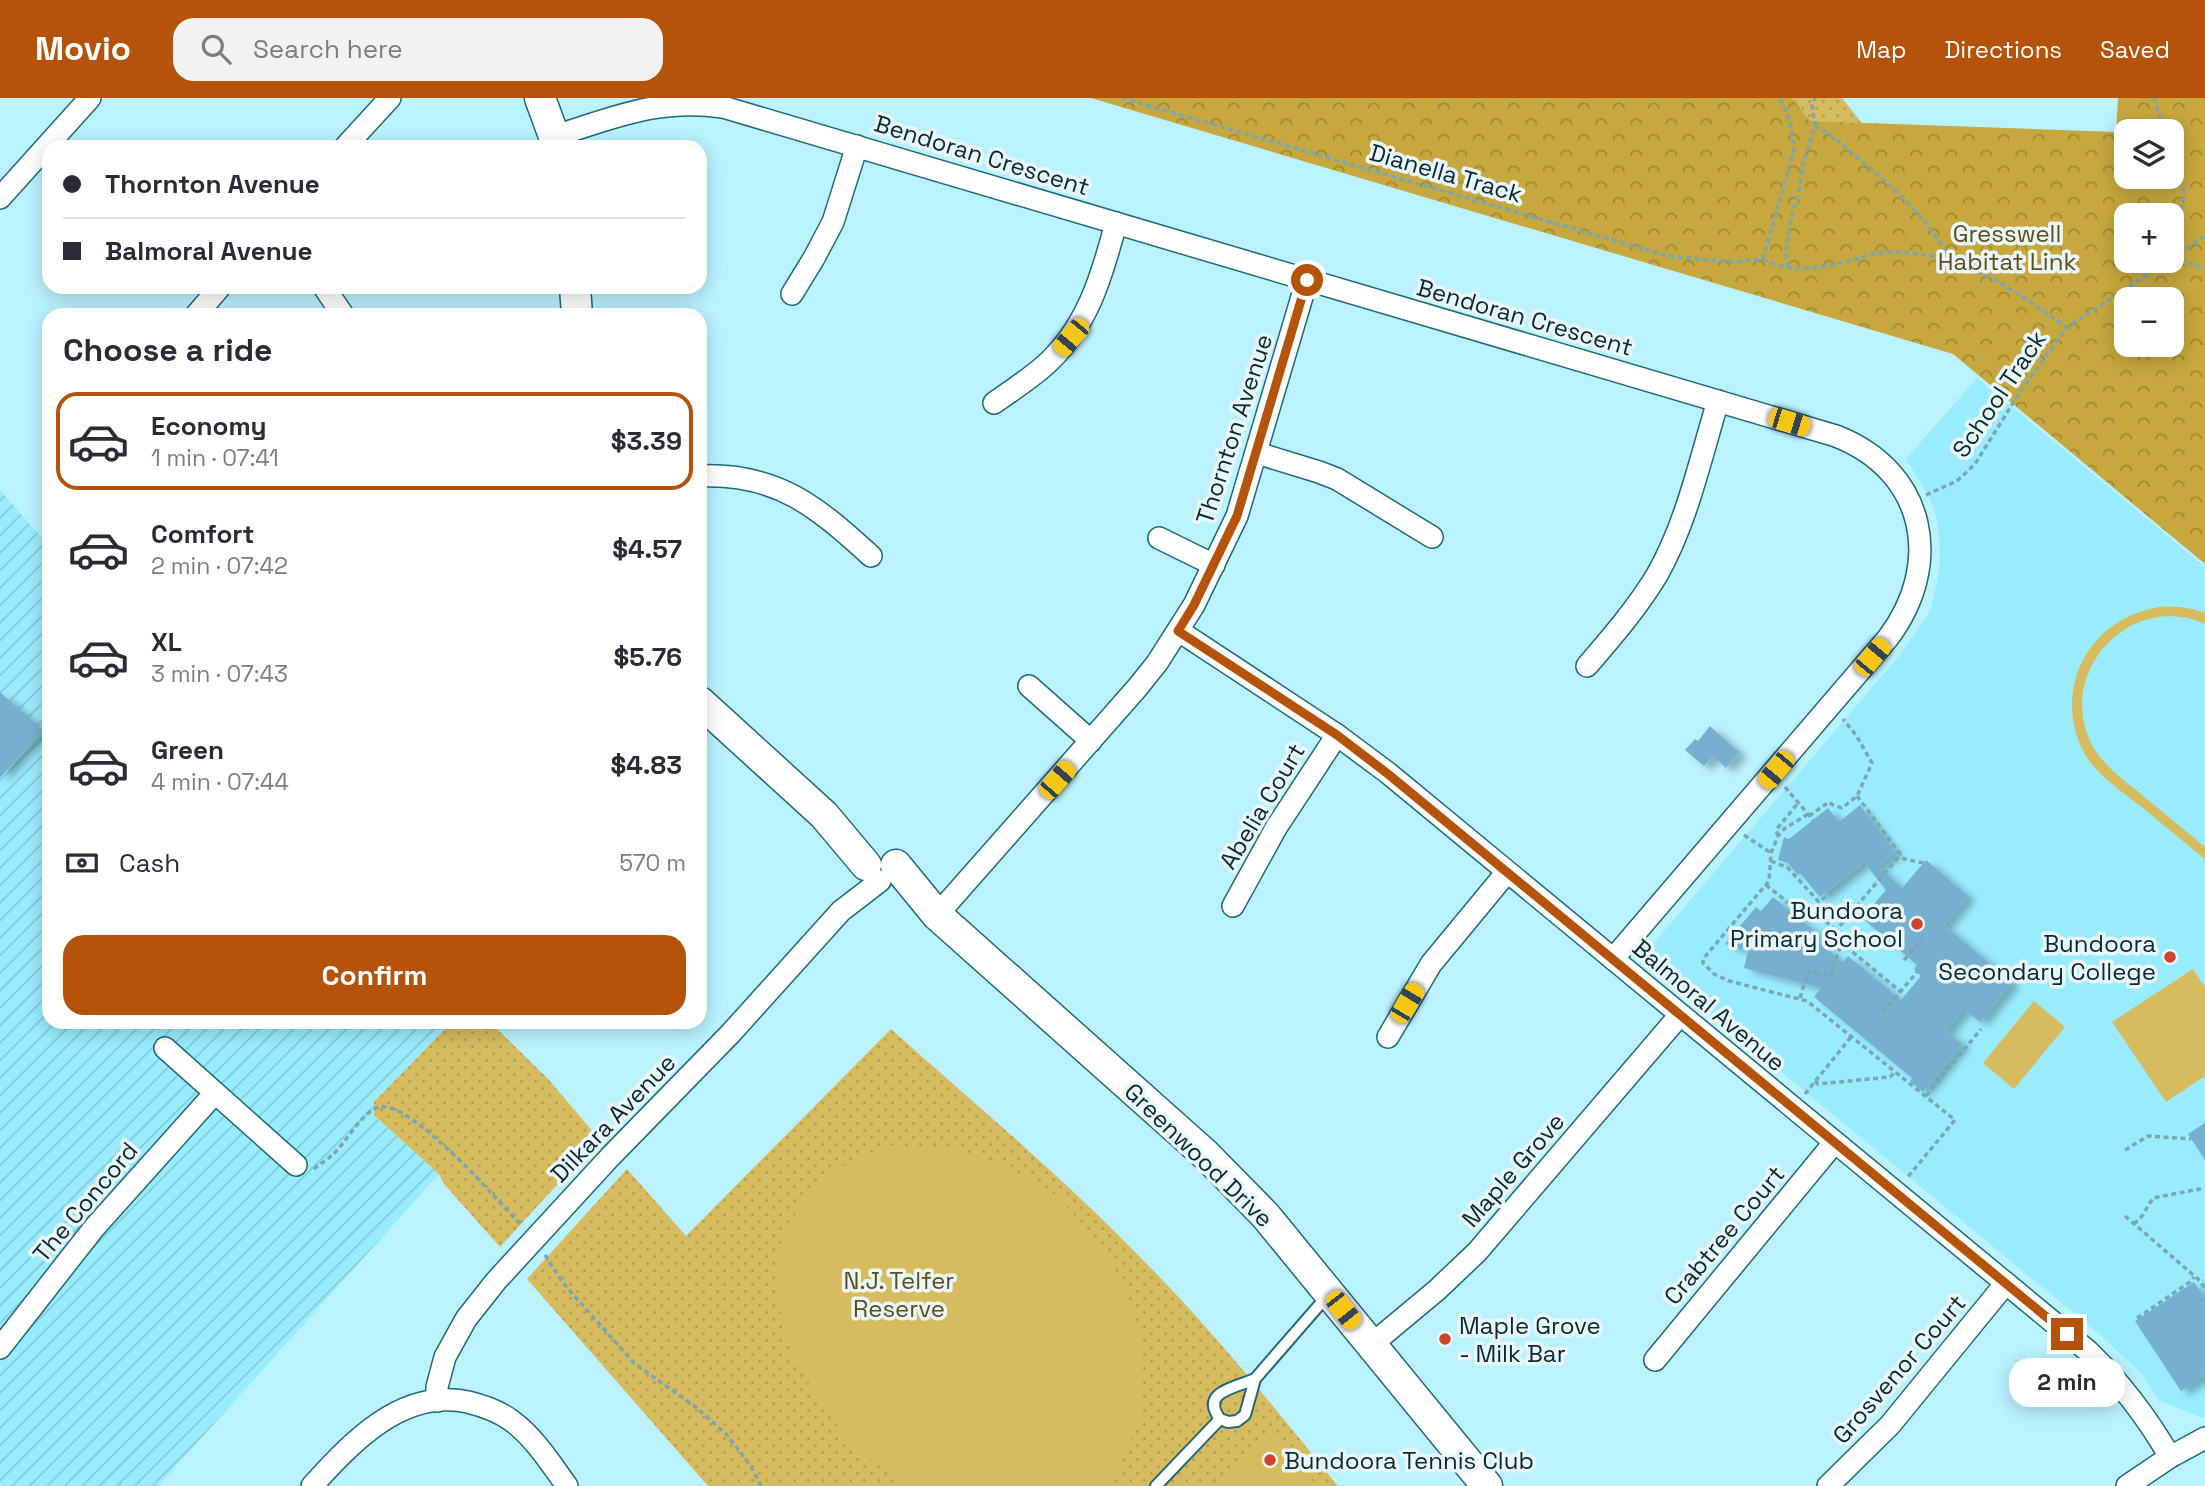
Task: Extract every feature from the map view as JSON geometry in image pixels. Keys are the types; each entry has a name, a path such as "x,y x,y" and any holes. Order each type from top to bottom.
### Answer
{"street":[{"path":"52,140 90,98"},
{"path":"351,140 390,98"},
{"path":"540,98 555,140"},
{"name":"Bendoran Crescent","path":"561,140 632,111 655,106 683,104 723,107 1836,436 1857,445 1879,461 1900,485 1915,516 1919,532 1920,568 1911,600 1899,624 1613,960"},
{"path":"792,294 832,222 857,146"},
{"path":"0,198 42,151"},
{"path":"994,402 1044,366 1071,337 1093,299 1116,223"},
{"name":"Thornton Avenue","path":"937,915 1137,688 1194,605 1237,516 1307,280"},
{"path":"201,308 214,294"},
{"path":"1587,666 1644,595 1669,552 1686,510 1718,401"},
{"path":"1257,453 1337,480 1432,537"},
{"path":"707,476 749,480 786,491 820,511 871,556"},
{"path":"1159,538 1214,565"},
{"name":"Balmoral Avenue","path":"1178,631 1337,735 1388,774 2006,1283 2108,1370 2132,1398 2170,1457"},
{"path":"1030,686 1091,741"},
{"name":"Greenwood Drive","path":"707,710 824,815 879,869 937,915 1219,1167 1265,1215 1487,1486"},
{"name":"Abelia Court","path":"1233,906 1276,828 1337,735"},
{"name":"Dilkara Avenue","path":"443,1400 457,1334 496,1281 596,1171 731,1033 879,869"},
{"path":"1388,1037 1431,964 1507,872"},
{"name":"Maple Grove","path":"1371,1345 1437,1290 1483,1245 1680,1015"},
{"path":"166,1048 296,1165"},
{"name":"The Concord","path":"0,1348 94,1228 215,1093"},
{"name":"Crabtree Court","path":"1655,1360 1834,1143"},
{"name":"Grosvenor Court","path":"1828,1486 1890,1425 2006,1283"},
{"path":"312,1486 361,1437 389,1415 405,1408 443,1400 481,1405 511,1420 522,1429 568,1486"},
{"path":"2127,1486 2170,1457 2205,1438"}],"lane":[{"path":"1255,1379 1220,1393 1214,1404 1220,1419 1228,1422 1245,1415 1255,1379 1330,1293"},
{"path":"1156,1486 1220,1419"}],"path":[{"name":"Dianella Track","path":"1122,98 1668,256 1733,262 1763,259"},
{"path":"1780,98 1790,121 1794,150 1763,259 1788,267 1812,268 1884,251 1927,253 1949,258 2013,291 2066,328"},
{"path":"1788,267 1786,251 1790,223 1803,164 1815,126 1812,105 1815,98"},
{"path":"2154,98 2160,119"},
{"path":"1815,126 1839,141 1919,213 1938,237 1949,258"},
{"name":"School Track","path":"2184,250 2205,236"},
{"path":"2184,263 2205,269"},
{"name":"School Track","path":"1926,495 1956,481 1975,464 2066,328 2150,273"},
{"path":"1843,719 1872,763 1857,796 1842,808 1829,802 1810,817 1784,829 1778,836 1772,853 1771,876 1766,885 1703,963 1714,974 1729,981 1800,998 1955,1120 1907,1178"},
{"path":"1784,787 1810,817"},
{"path":"1857,796 1900,854 1905,859 1924,863"},
{"path":"1778,836 1776,830 1798,803"},
{"path":"1744,834 1772,853"},
{"path":"1900,854 1832,934 1901,992"},
{"path":"1771,861 1788,868 1819,902 1866,864"},
{"path":"1766,885 1808,918 1814,912 1836,930"},
{"path":"1814,936 1822,942 1849,949"},
{"path":"1905,960 1923,939"},
{"path":"1800,998 1808,972 1831,976 1840,947"},
{"path":"1884,1012 1917,972"},
{"path":"1926,1096 1982,1029"},
{"path":"1805,1094 1851,1037"},
{"path":"1815,1082 1818,1084 1890,1077 1895,1072"},
{"path":"296,1165 308,1174 332,1156 372,1110 387,1106 397,1109 428,1131 522,1226 519,1230 552,1263 563,1283 634,1363 697,1408 727,1435 750,1465 761,1486"},
{"path":"2124,1150 2148,1136 2191,1139"},
{"path":"2134,1224 2148,1209 2153,1198 2205,1188"},
{"path":"2125,1216 2205,1288"},
{"path":"2137,1318 2190,1282 2194,1276"}],"shaded area":[{"path":"1977,378 2205,567 2205,1416 2201,1417 2160,1401 2140,1372 2098,1333 1649,963 1647,951 1898,657 1925,619 1931,608 1939,573 1939,535 1929,496 1906,459"},
{"path":"0,490 42,538 42,1029 445,1029 374,1102 374,1115 439,1174 158,1486 0,1486"}],"green space":[{"name":"Gresswell Habitat Link","path":"1091,98 1792,98 1810,121 2114,132 2114,189 2184,189 2184,119 2117,119 2118,98 2205,98 2205,564 1953,354"},
{"path":"1792,98 1842,98 1862,123 1810,121"},
{"path":"2159,607 2182,607 2205,613 2205,624 2177,617 2151,619 2127,628 2107,644 2092,665 2084,689 2083,716 2096,752 2109,767 2205,847 2205,859 2102,775 2083,751 2074,725 2074,685 2090,649 2115,624 2135,614"},
{"path":"2193,969 2205,987 2205,1076 2166,1102 2112,1022"},
{"path":"2034,1001 2065,1027 2014,1089 1983,1063"},
{"path":"445,1029 497,1029 549,1080 599,1139 500,1247 444,1184 439,1174 374,1115 374,1102"},
{"name":"N.J. Telfer Reserve","path":"891,1029 1048,1169 1166,1283 1266,1397 1338,1486 708,1486 527,1279 627,1169 686,1236"},
{"path":"887,1145 943,1147 1005,1166 1057,1196 1107,1251 1136,1318 1142,1359 1141,1416 1117,1471 1099,1486 908,1486 860,1452 819,1402 785,1338 776,1280 782,1236 803,1202 834,1170"},
{"name":"Bundoora Tennis Club","path":"1275,1434 1317,1486 1211,1486"}],"building":[{"path":"0,692 42,731 0,778"},
{"path":"1710,726 1739,752 1726,768 1713,756 1704,766 1685,750 1695,739 1698,741"},
{"path":"1860,805 1895,852 1878,866 1902,888 1926,860 1968,896 1944,925 2012,982 1980,1022 1964,1009 1946,1031 1962,1044 1923,1092 1910,1081 1912,1078 1814,997 1821,988 1744,968 1748,951 1725,944 1756,907 1761,911 1773,897 1816,932 1812,938 1843,962 1848,956 1901,1000 1921,976 1914,969 1917,965 1862,918 1886,890 1864,862 1820,897 1800,873 1798,875 1788,863 1778,860 1784,837 1789,839 1828,808 1839,822"},
{"path":"2205,1123 2205,1160 2188,1134"},
{"path":"2194,1282 2205,1298 2205,1375 2181,1391 2135,1321"}],"place":[{"name":"Bundoora Primary School","path":"1917,924"},
{"name":"Bundoora Secondary College","path":"2170,957"},
{"name":"Maple Grove - Milk Bar","path":"1445,1339"},
{"name":"Bundoora Tennis Club","path":"1270,1460"}],"route":[{"path":"1307,280 1237,516 1194,605 1178,631 1337,735 1388,774 2067,1334"}]}
